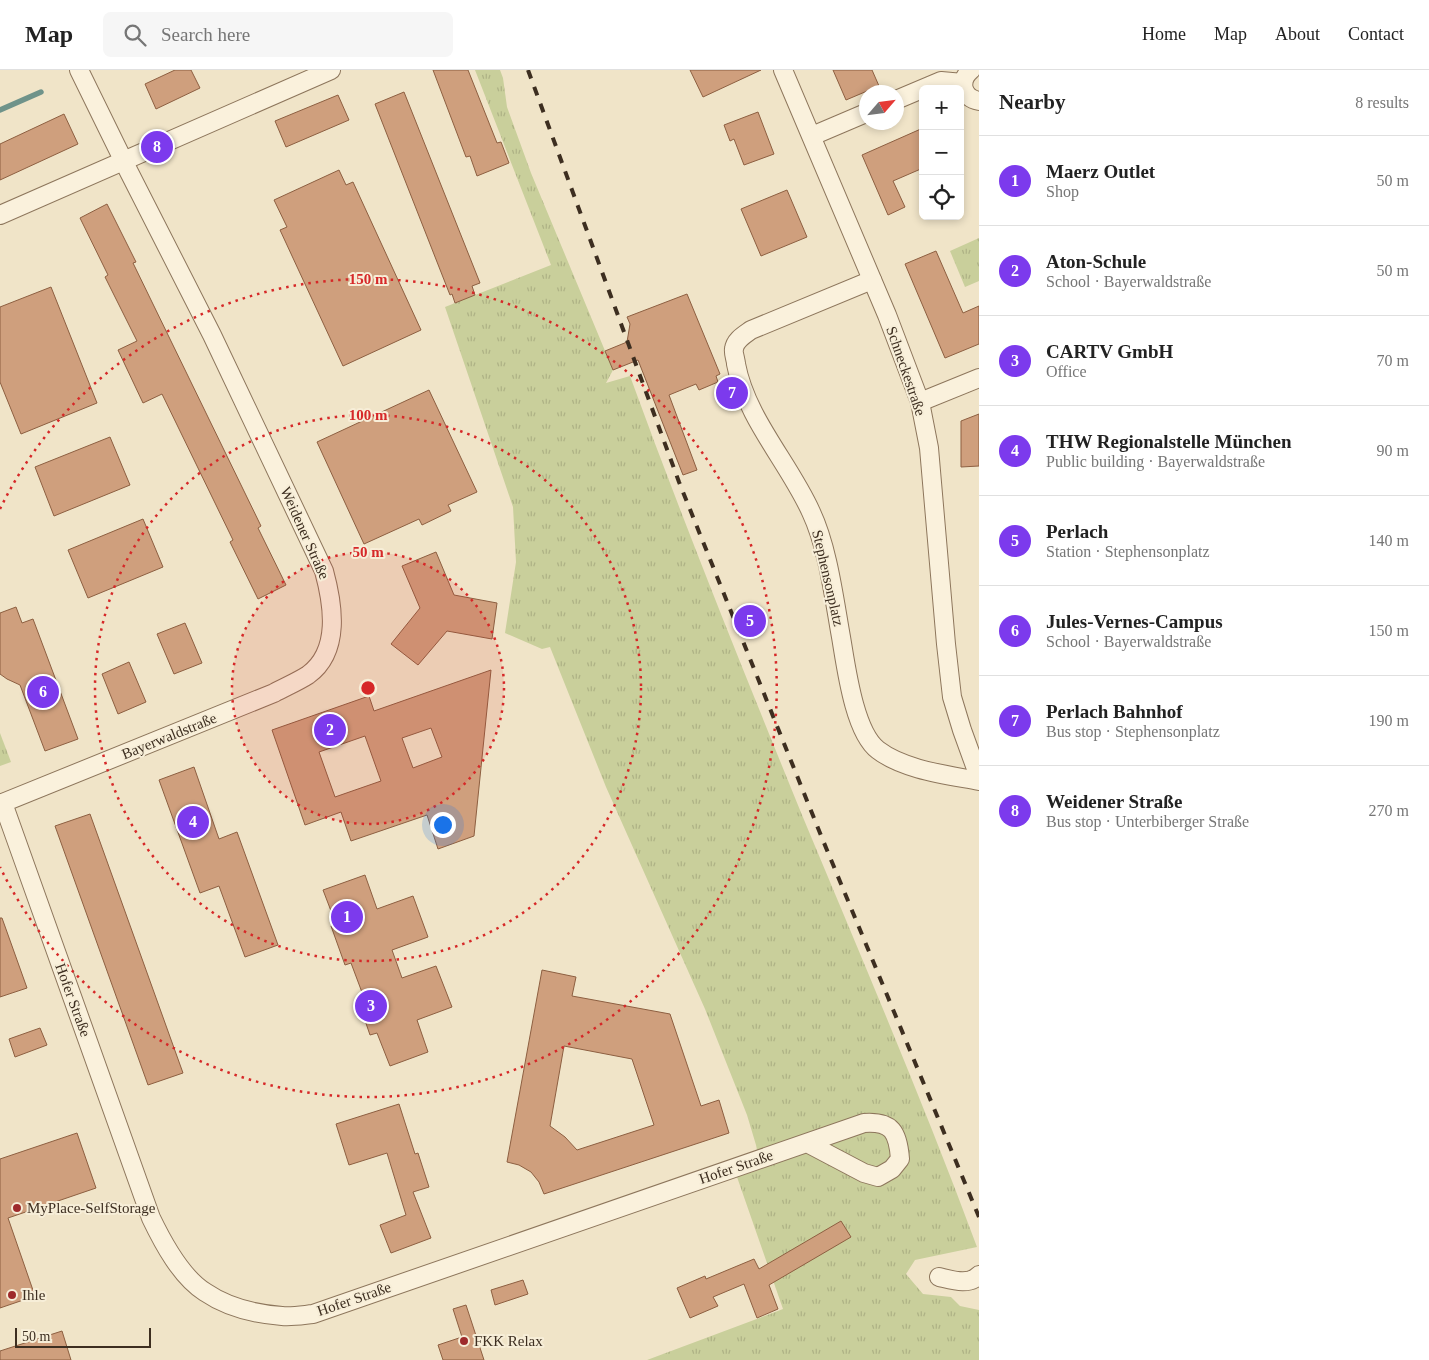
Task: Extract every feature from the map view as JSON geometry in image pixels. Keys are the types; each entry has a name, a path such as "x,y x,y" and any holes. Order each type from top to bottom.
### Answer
{"street":[{"name":"Weidener Straße","path":"79,70 212,335 324,571 332,609 330,638 326,652"},
{"path":"0,215 331,70"},
{"name":"Schneckestraße","path":"783,70 888,315 920,402 929,448 952,696 979,779"},
{"path":"904,97 941,81 967,77 966,94 979,101"},
{"path":"812,136 859,115"},
{"name":"Stephensonplatz","path":"872,280 740,336 734,349 740,378 757,418 812,513 826,557 851,692 859,720 868,738 877,750 915,767 979,779"},
{"path":"920,402 979,378"},
{"name":"Bayerwaldstraße","path":"2,804 274,693 308,674 319,664 326,652"},
{"name":"Hofer Straße","path":"2,804 151,1218 166,1248 184,1272 204,1292 237,1308 283,1316 313,1314 864,1123 877,1122 890,1127 899,1142 900,1159 892,1169 878,1177 864,1173 807,1143"},
{"path":"939,1278 961,1282 975,1279 979,1275"}],"green space":[{"path":"475,70 500,70 507,107 531,173 613,370 606,383 630,376 671,487 736,651 935,1138 977,1247 915,1260 906,1274 923,1294 951,1297 960,1306 979,1310 979,1360 647,1360 783,1309 737,1177 761,1169 756,1145 747,1115 705,1009 606,787 550,647 542,649 505,633 516,562 513,507 445,307 551,265"},
{"path":"979,238 979,281 965,287 950,251"},
{"path":"0,733 11,762 0,766"}],"building":[{"path":"175,70 191,70 200,88 156,109 145,84"},
{"path":"433,70 468,70 497,143 501,142 509,163 477,176 470,156 466,157"},
{"path":"690,70 761,70 703,97"},
{"path":"833,70 872,70 879,85 859,85 859,94 846,100"},
{"path":"404,92 480,283 472,286 475,295 455,303 452,294 450,295 375,104"},
{"path":"338,95 349,120 286,147 275,121"},
{"path":"758,112 774,154 744,165 734,139 730,141 724,125"},
{"path":"64,114 78,144 0,180 0,144"},
{"path":"919,130 919,170 893,181 905,207 888,215 862,155"},
{"path":"339,170 346,185 353,182 421,330 343,366 280,230 287,227 274,200"},
{"path":"787,190 807,237 761,256 741,209"},
{"path":"107,204 136,262 133,263 261,526 258,528 286,585 258,599 230,542 233,540 162,394 143,403 118,350 137,341 105,277 108,275 80,218"},
{"path":"936,251 963,313 979,306 979,344 945,358 905,264"},
{"path":"51,287 97,403 21,434 0,382 0,307"},
{"path":"687,294 720,374 716,376 718,382 699,390 696,384 669,395 697,470 683,475 638,360 613,370 605,351 627,342 630,324 627,317"},
{"path":"429,390 477,492 448,505 451,511 422,525 419,519 364,544 317,442"},
{"path":"979,414 979,466 961,467 961,421"},
{"path":"110,437 130,485 54,516 35,467"},
{"path":"143,519 163,567 88,598 68,550"},
{"path":"436,552 454,595 497,603 492,639 447,631 418,665 391,644 420,608 402,566"},
{"path":"16,607 22,623 33,619 78,739 45,751 20,685 0,674 0,613"},
{"path":"185,623 202,663 174,674 157,634"},
{"path":"129,662 146,702 118,714 102,674"},
{"path":"491,670 474,836 438,849 427,815 351,841 341,812 305,825 272,730 369,696 374,711","holes":["431,728 442,757 413,768 402,738","365,736 381,781 335,797 319,752"]},
{"path":"194,767 219,839 237,832 278,945 245,957 219,886 200,893 159,780"},
{"path":"90,814 183,1073 148,1085 55,826"},
{"path":"365,875 377,909 413,896 428,937 392,950 402,978 436,966 452,1007 417,1020 428,1052 390,1066 377,1033 370,1035 357,997 363,995 351,963 345,965 331,926 336,924 323,890"},
{"path":"0,918 2,918 27,988 0,997"},
{"path":"542,970 576,977 572,996 670,1014 701,1106 719,1100 729,1133 544,1194 539,1182 531,1172 519,1165 507,1162","holes":["564,1046 632,1059 654,1125 577,1150 565,1137 550,1126"]},
{"path":"40,1028 47,1045 15,1057 9,1039"},
{"path":"399,1104 415,1154 418,1153 429,1187 413,1192 431,1238 391,1253 380,1225 406,1215 387,1153 349,1165 336,1124"},
{"path":"77,1133 96,1188 8,1218 35,1296 0,1308 0,1159"},
{"path":"841,1221 851,1237 769,1285 778,1309 757,1318 744,1284 713,1297 718,1306 690,1318 677,1288 705,1276 706,1279 754,1259 759,1269"},
{"path":"523,1280 528,1294 495,1305 491,1290"},
{"name":"FKK Relax","path":"466,1305 484,1360 443,1360 438,1345 462,1337 453,1309"},
{"path":"62,1331 71,1360 0,1360 0,1351"}],"waterway":[{"path":"0,110 41,92"}],"railway":[{"path":"528,70 679,482 822,838 979,1217"}],"place":[{"name":"Weidener Straße","path":"157,147"},
{"name":"Perlach Bahnhof","path":"732,393"},
{"name":"Perlach","path":"750,621"},
{"name":"Jules-Vernes-Campus","path":"43,692"},
{"name":"Aton-Schule","path":"330,730"},
{"name":"THW Regionalstelle München","path":"193,822"},
{"name":"Maerz Outlet","path":"347,917"},
{"name":"CARTV GmbH","path":"371,1006"},
{"name":"MyPlace-SelfStorage","path":"17,1208"},
{"name":"Ihle","path":"12,1295"},
{"name":"FKK Relax","path":"464,1341"}]}
